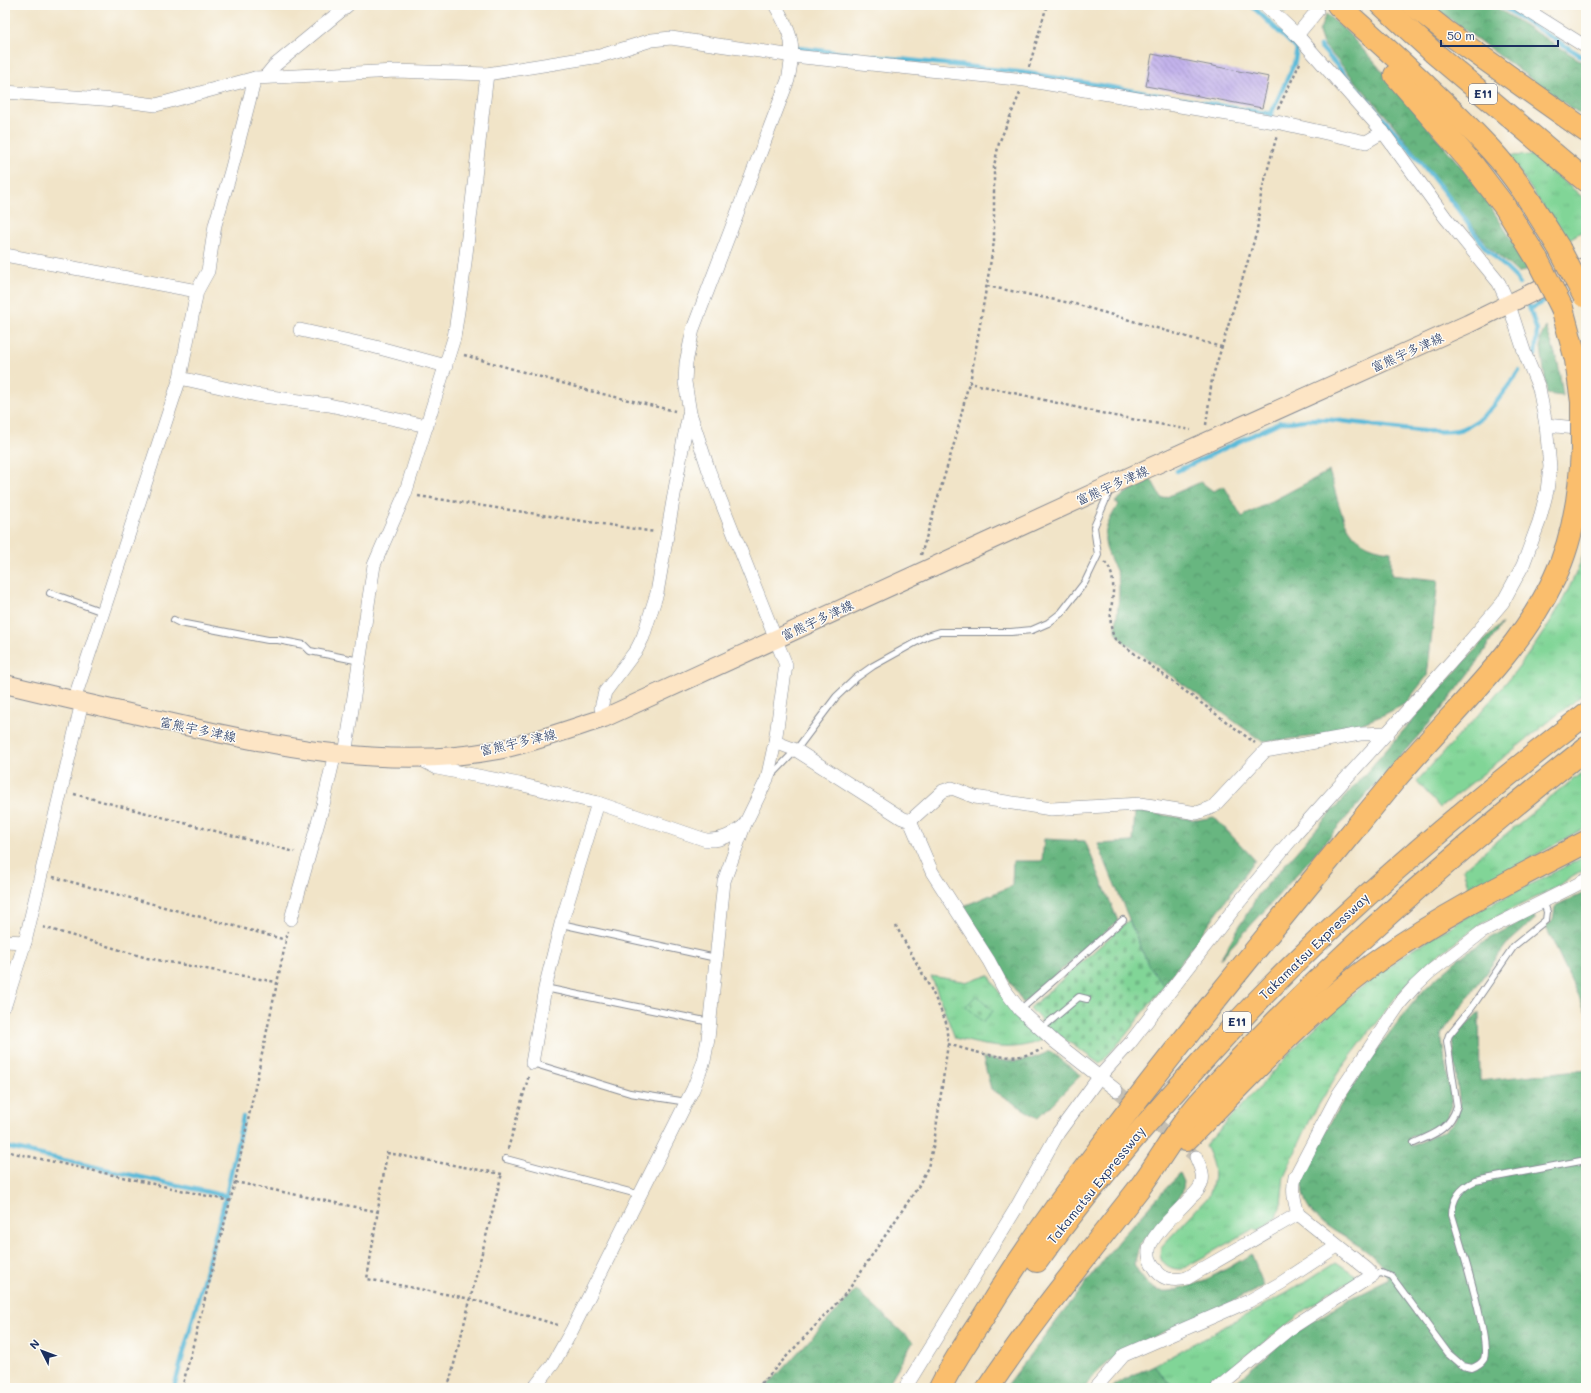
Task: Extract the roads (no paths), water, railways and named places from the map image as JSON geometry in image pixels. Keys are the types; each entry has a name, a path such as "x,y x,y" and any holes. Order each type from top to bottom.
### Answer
{"highway":[{"name":"E11","path":"1382,5 1433,52 1586,181"},
{"path":"1413,5 1448,33 1586,131"},
{"path":"1331,7 1401,62 1491,151 1526,195 1559,248 1585,297"},
{"path":"940,1388 1011,1272 1068,1190 1128,1111 1264,939 1382,795 1497,665 1534,615 1555,578 1574,518 1582,450 1582,402 1576,360 1562,308 1537,259 1505,208 1473,165 1331,7"},
{"name":"Takamatsu Expressway","path":"951,1388 1014,1293 1070,1214 1132,1139 1257,1000 1322,936 1382,882 1521,765 1586,714"},
{"name":"Takamatsu Expressway","path":"988,1388 1014,1350 1065,1282 1142,1185 1200,1103 1288,1009 1331,967 1459,851 1586,748"},
{"path":"1142,1185 1299,1027 1338,992 1383,957 1455,911 1586,842"}],"main road":[{"name":"富熊宇多津線","path":"5,684 210,732 271,744 340,754 416,756 458,754 498,750 542,739 604,718 1113,484 1209,437 1509,305 1586,266"}],"street":[{"path":"5,1005 30,923 61,791 78,702 77,691 180,378 197,291 208,271 215,225 260,77 348,5"},
{"path":"534,1388 553,1364 572,1330 641,1196 687,1102 704,1061 710,1022 724,881 744,826 767,779 775,742 786,665 709,471 690,413 685,382 686,364 693,329 788,80 793,56 790,34 775,5"},
{"path":"905,1388 1015,1210 1058,1134 1100,1076 1130,1043 1240,901 1295,835 1388,733 1503,602 1523,565 1539,522 1547,491 1550,467 1546,425 1539,388 1525,354 1509,305 1499,283 1445,217 1383,132 1297,35 1265,5"},
{"path":"1519,5 1586,47"},
{"path":"1297,35 1331,7"},
{"path":"5,92 116,100 156,105 260,77 396,71 486,74 600,56 652,40 671,38 793,56 1026,76 1276,122 1366,142 1383,132"},
{"path":"291,920 323,805 340,754 360,661 374,565 405,494 451,351 464,272 486,74"},
{"path":"5,255 197,291"},
{"path":"300,330 372,346 446,366"},
{"path":"180,378 256,395 329,405 427,426"},
{"path":"604,718 601,708 605,692 632,659 643,637 657,593 690,413"},
{"path":"1546,425 1586,429"},
{"path":"910,821 943,791 952,788 975,797 1051,810 1141,804 1197,813 1213,807 1265,751 1360,734 1388,733"},
{"path":"775,742 796,750 902,818 910,821 932,872 989,961 1004,989 1020,1010 1055,1042 1116,1090"},
{"path":"416,756 437,768 518,784 598,803 706,840 718,841 731,836 744,826"},
{"path":"532,1064 545,988 561,924 598,803"},
{"path":"1218,1388 1288,1330 1373,1275 1298,1214 1293,1194 1295,1177 1338,1095 1400,1003 1431,971 1482,932 1544,903 1586,880"},
{"path":"5,941 25,942"},
{"path":"1196,1157 1202,1172 1202,1182 1197,1191 1153,1238 1148,1250 1150,1261 1156,1271 1166,1279 1176,1280 1187,1278 1298,1214"},
{"path":"1095,1388 1124,1355 1249,1301 1287,1279 1337,1246"}],"lane":[{"path":"767,779 796,750 836,697 856,678 873,666 927,636 940,632 1012,632 1032,630 1048,623 1072,602 1085,582 1098,555 1094,527 1113,484"},
{"path":"50,593 104,612"},
{"path":"174,620 180,623 268,640 278,640 304,645 310,651 360,661"},
{"path":"1414,1142 1442,1131 1454,1115 1457,1106 1447,1041 1449,1035 1472,1007 1514,946 1546,920 1548,912 1544,903"},
{"path":"1020,1010 1123,920"},
{"path":"561,924 716,958"},
{"path":"545,988 710,1022"},
{"path":"1041,1029 1079,997 1087,999"},
{"path":"532,1064 630,1093 687,1102"},
{"path":"506,1159 641,1196"},
{"path":"1373,1275 1381,1273 1392,1277 1448,1353 1457,1362 1472,1368 1479,1365 1483,1359 1485,1351 1483,1328 1452,1215 1452,1206 1455,1198 1466,1185 1475,1181 1586,1160"}],"waterway":[{"path":"1251,5 1297,49 1294,64 1271,114"},
{"path":"1280,5 1285,10"},
{"path":"1500,5 1586,59"},
{"path":"1320,46 1419,160 1457,208 1483,245 1517,279 1519,284"},
{"path":"798,48 1027,73 1271,114 1271,117"},
{"path":"1530,309 1551,298"},
{"path":"1529,306 1537,331 1535,355"},
{"path":"1177,471 1280,422 1316,419 1425,431 1448,431 1462,429 1480,419 1487,412 1519,371"},
{"path":"174,1388 226,1196 243,1117"},
{"path":"5,1147 226,1196"}],"tunnel":[{"path":"1116,1090 1196,1157"}]}
